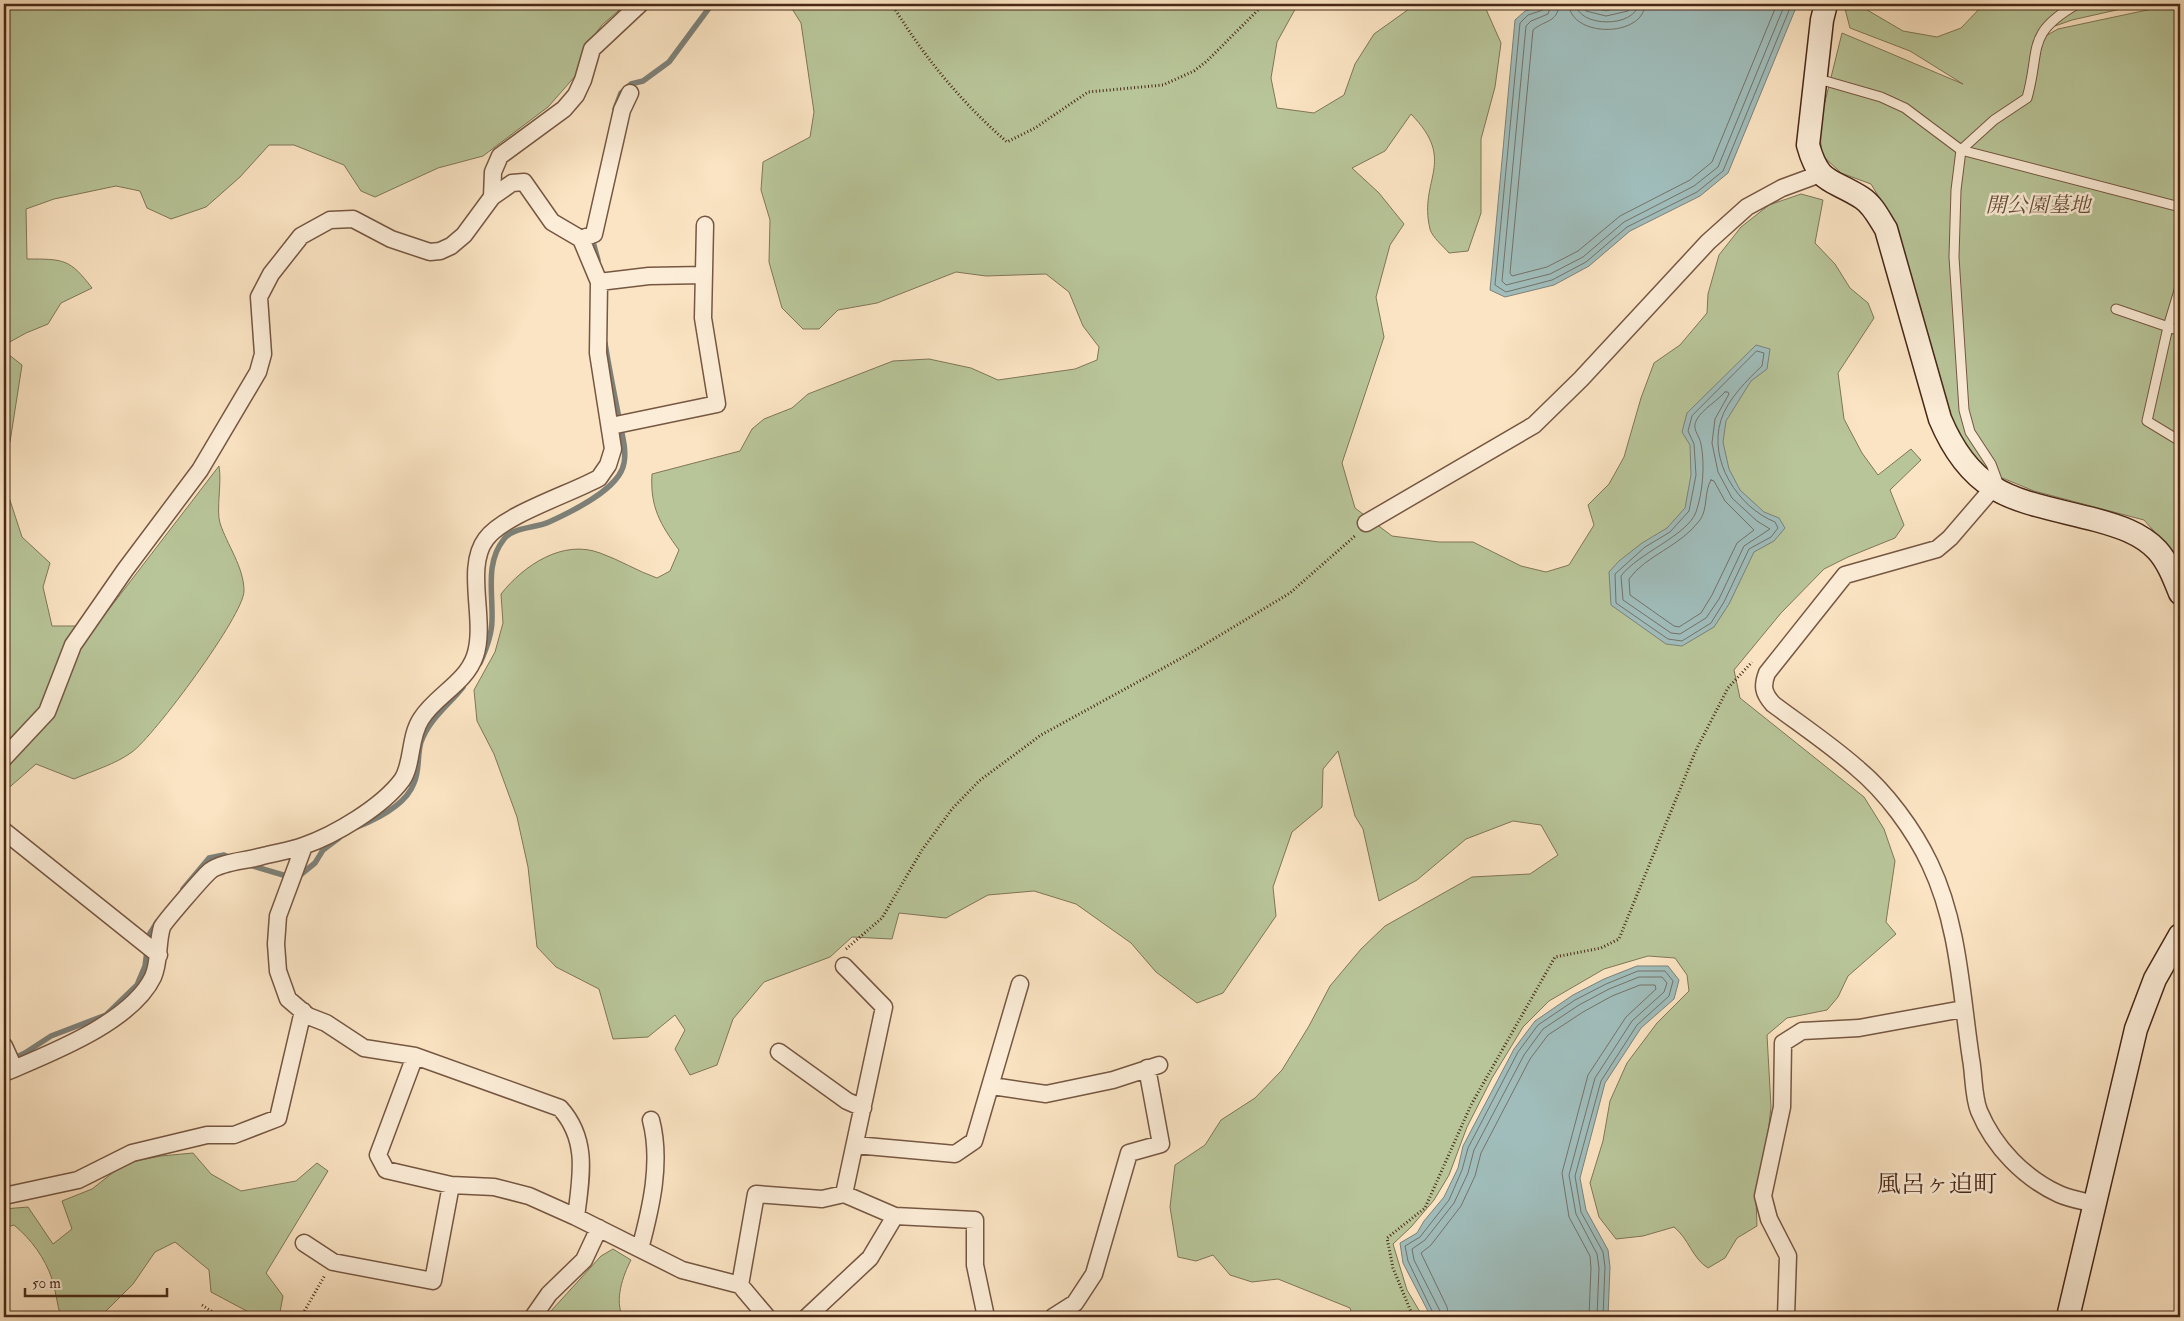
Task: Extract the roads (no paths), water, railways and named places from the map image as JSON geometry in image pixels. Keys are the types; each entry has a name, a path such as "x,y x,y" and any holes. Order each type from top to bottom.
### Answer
{"street":[{"path":"492,197 493,172 500,156 564,110 576,95 583,80 592,49 640,4"},
{"path":"1826,4 1822,20 1808,145 1814,164 1820,174 1832,183 1862,198 1874,208 1886,229 1940,419 1949,441 1962,462 1975,476 1993,488 2014,498 2104,522 2144,538 2158,550 2170,569 2180,593"},
{"path":"580,239 594,234 622,110 630,93"},
{"path":"1366,523 1534,425 1581,379 1708,242 1747,207 1782,188 1820,174"},
{"path":"4,758 47,712 73,645 125,570 200,470 258,372 263,354 259,297 271,274 301,236 330,220 353,219 391,239 430,252 440,251 451,246 464,235 492,197 512,183 524,182 552,222 580,239 599,282 598,353 611,426 613,449 608,465 599,478 500,524 486,539 479,552 477,571 479,627 475,656 467,670 422,716 413,732 404,777 382,803 304,846 211,870 162,926 159,955 153,978 138,997 118,1016 94,1031 9,1070 4,1046"},
{"path":"611,426 717,404 702,318 706,225"},
{"path":"599,282 649,276 704,275"},
{"path":"1993,488 1950,538 1937,549 1845,575 1767,673 1763,683 1765,695 1773,704 1858,769 1888,801 1914,836 1930,864 1955,938 1963,1009 1979,1110 1991,1135 2005,1154 2041,1184 2060,1194 2095,1204"},
{"path":"4,831 159,955"},
{"path":"304,846 278,916 276,944 278,971 288,999 303,1011 364,1048 415,1056 560,1108 573,1122 581,1148 576,1216"},
{"path":"2068,1317 2136,1029 2155,979 2180,935"},
{"path":"844,966 884,1007 844,1194"},
{"path":"855,1145 955,1154 974,1141 992,1086 1020,984"},
{"path":"1786,1317 1788,1256 1769,1219 1763,1196 1782,1107 1784,1043 1802,1031 1859,1028 1963,1009"},
{"path":"4,1196 78,1180 132,1153 207,1135 234,1135 278,1118 303,1011"},
{"path":"779,1052 847,1101 863,1108"},
{"path":"415,1056 378,1155 386,1170 451,1185 494,1187 529,1196 576,1216 682,1270 740,1285 767,1317"},
{"path":"992,1086 1046,1094 1113,1080 1153,1067 1161,1144 1129,1153 1094,1274 1075,1303 1053,1317"},
{"path":"640,1249 647,1225 655,1167 656,1141 651,1120"},
{"path":"304,1243 333,1262 433,1281 451,1185"},
{"path":"740,1285 756,1194 822,1199 844,1194 895,1216 975,1220 975,1265 986,1317"},
{"path":"807,1317 870,1258 895,1216"},
{"path":"533,1317 549,1294 584,1260 599,1228"}],"lane":[{"path":"1993,488 1997,480 1991,464 1970,432 1964,410 1954,257 1956,190 1961,150 1994,120 2027,98 2040,34 2054,18 2077,4"},
{"path":"1815,78 1881,97 1905,108 1961,150 2180,207"},
{"path":"2180,287 2168,327 2147,421 2180,441"},
{"path":"2116,309 2180,331"}],"water":[{"path":"1550,4 1580,4 1606,11 1629,4 1804,4 1795,10 1728,173 1700,196 1630,231 1589,266 1554,285 1505,297 1490,290 1515,20 1525,11"},
{"path":"1756,345 1770,349 1767,369 1751,381 1726,421 1723,442 1729,469 1740,490 1764,512 1779,518 1785,528 1774,541 1754,552 1729,604 1714,627 1682,646 1666,644 1611,605 1609,572 1619,561 1642,543 1667,528 1685,508 1691,475 1690,445 1682,432 1687,413"},
{"path":"1637,966 1668,966 1679,980 1674,999 1641,1028 1605,1083 1580,1178 1586,1210 1608,1250 1610,1267 1608,1317 1431,1317 1403,1263 1400,1243 1417,1233 1424,1221 1444,1197 1458,1168 1463,1146 1514,1049 1535,1021 1573,995 1604,979"}],"waterway":[{"path":"615,109 621,93 631,84 643,81 669,62 712,4"},
{"path":"592,238 598,260"},
{"path":"480,663 492,625 492,568 498,548 504,539 513,532 544,524 581,506 614,482 621,473 625,458 624,446 605,343"},
{"path":"357,827 390,810 405,798 416,778 421,742 429,726 463,687"},
{"path":"299,876 315,863 323,850 339,838"},
{"path":"183,889 209,858 224,855 231,858"},
{"path":"246,864 290,877"},
{"path":"11,1060 51,1036 106,1015 137,985 145,966 149,935 157,922"}],"district":[{"name":"風呂ヶ迫町","path":"1937,1184"}],"park label":[{"name":"開公園墓地","path":"2038,205"}]}
